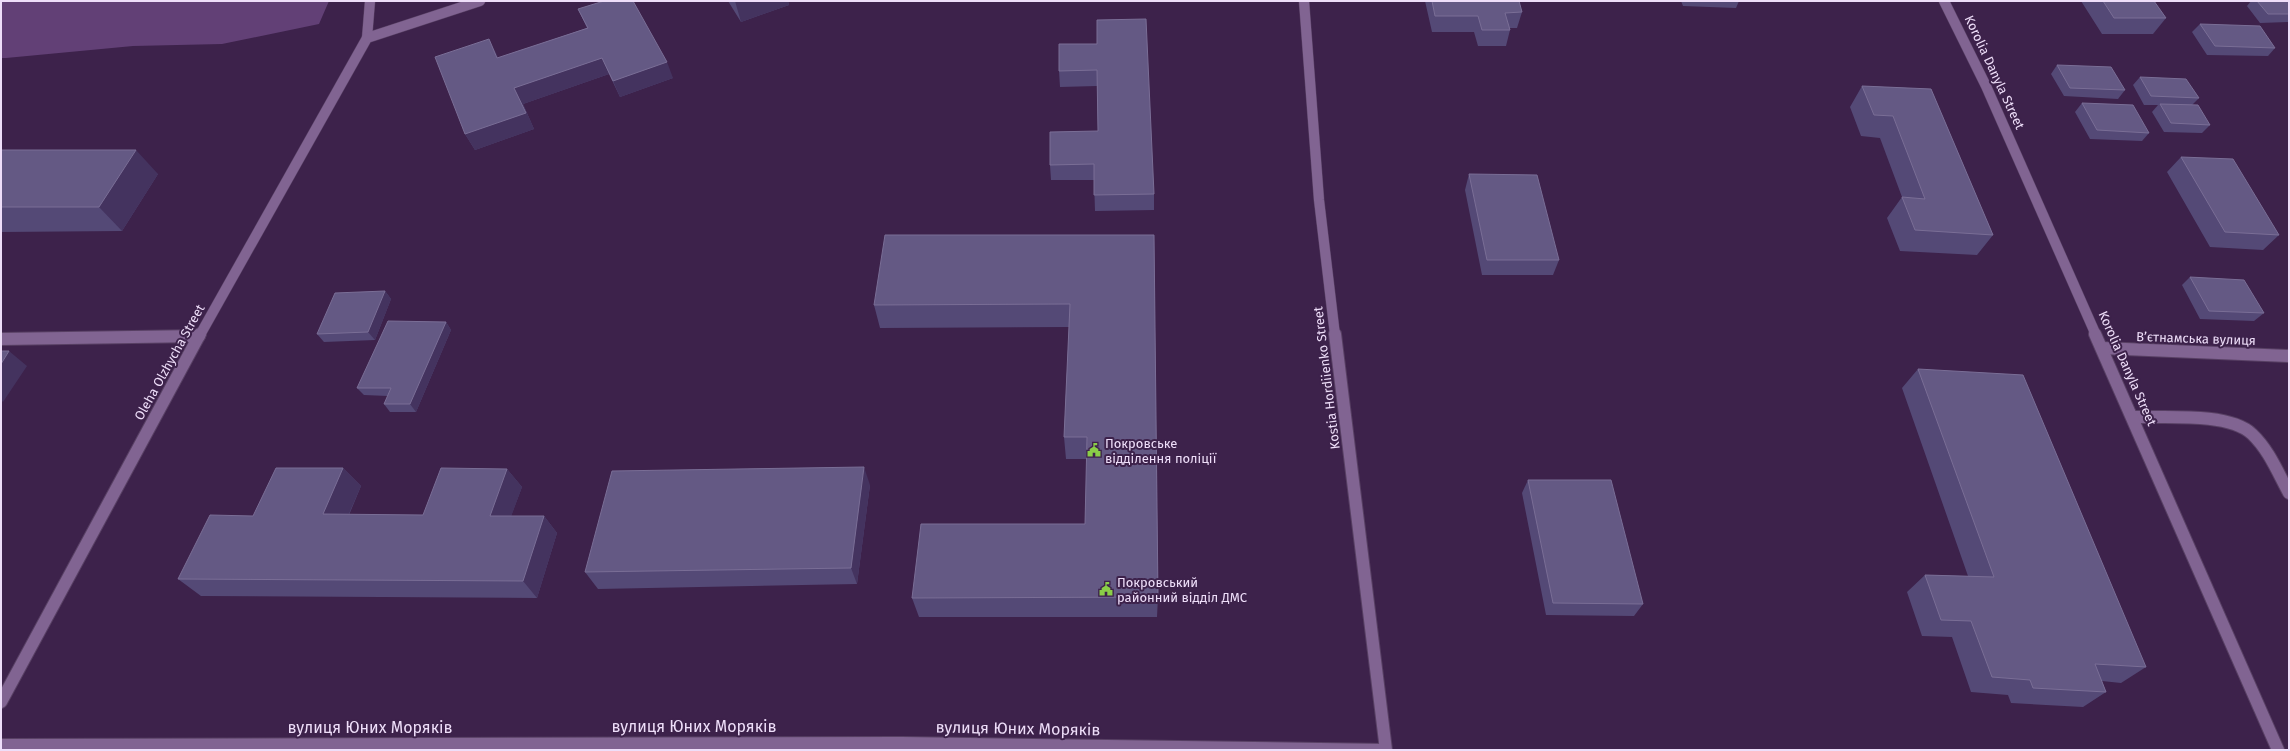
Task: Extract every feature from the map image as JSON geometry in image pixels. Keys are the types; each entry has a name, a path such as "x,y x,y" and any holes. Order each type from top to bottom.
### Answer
{"street":[{"path":"370,1 367,38 480,1"},
{"name":"Kostia Hordiienko Street","path":"1304,1 1319,200 1386,750"},
{"name":"Korolia Danyla Street","path":"1944,1 1986,86 2133,417 2278,750"},
{"name":"Oleha Olzhycha Street","path":"1,702 199,336 367,38"},
{"path":"1,339 199,336"},
{"name":"Вʼєтнамська вулиця","path":"2102,348 2289,356"},
{"path":"2133,417 2226,421 2244,427 2257,439 2289,493"},
{"name":"вулиця Юних Моряків","path":"1,745 902,743 1386,750"}],"shaded area":[{"path":"1,1 329,1 319,24 222,44 133,46 1,58"}],"building":[{"path":"604,1 633,1 667,62 613,81 602,58 514,88 526,113 465,134 435,57 489,39 497,58 588,28 578,9"},
{"path":"1432,1 1519,1 1522,12 1505,13 1510,30 1482,30 1478,16 1435,16"},
{"path":"2103,1 2154,1 2166,18 2114,18"},
{"path":"2257,1 2289,1 2289,14 2268,14"},
{"path":"1146,19 1154,194 1094,195 1094,164 1050,165 1050,132 1098,131 1097,70 1059,71 1059,44 1097,44 1097,20"},
{"path":"2200,24 2260,26 2275,48 2215,46"},
{"path":"2057,65 2111,67 2125,90 2070,88"},
{"path":"2140,77 2186,79 2199,98 2151,96"},
{"path":"1862,86 1931,89 1993,235 1915,230 1902,197 1925,199 1893,116 1874,115"},
{"path":"2082,103 2133,105 2149,133 2097,130"},
{"path":"2160,104 2198,105 2210,125 2171,123"},
{"path":"1,150 136,150 99,207 1,207"},
{"path":"2181,157 2233,159 2279,235 2225,232"},
{"path":"1469,174 1537,175 1559,260 1487,260"},
{"path":"885,235 1154,235 1158,597 912,598 921,524 1085,524 1087,437 1064,437 1070,304 874,305"},
{"path":"2190,277 2244,280 2264,313 2209,311"},
{"path":"385,291 368,332 317,334 335,293"},
{"path":"388,321 446,322 410,404 384,404 391,388 357,388"},
{"path":"1,351 9,351 1,364"},
{"path":"1918,369 2023,375 2146,667 2095,664 2106,692 2033,688 2030,680 1992,677 1971,621 1941,620 1925,575 1994,577"},
{"path":"864,467 851,568 585,572 612,471"},
{"path":"276,468 343,468 323,514 423,515 441,468 507,469 490,516 544,516 523,581 178,579 210,515 253,516"},
{"path":"1528,480 1611,480 1643,604 1553,603"}],"place":[{"name":"Покровське відділення поліції","path":"1094,450"},
{"name":"Покровський районний відділ ДМС","path":"1106,589"}]}
